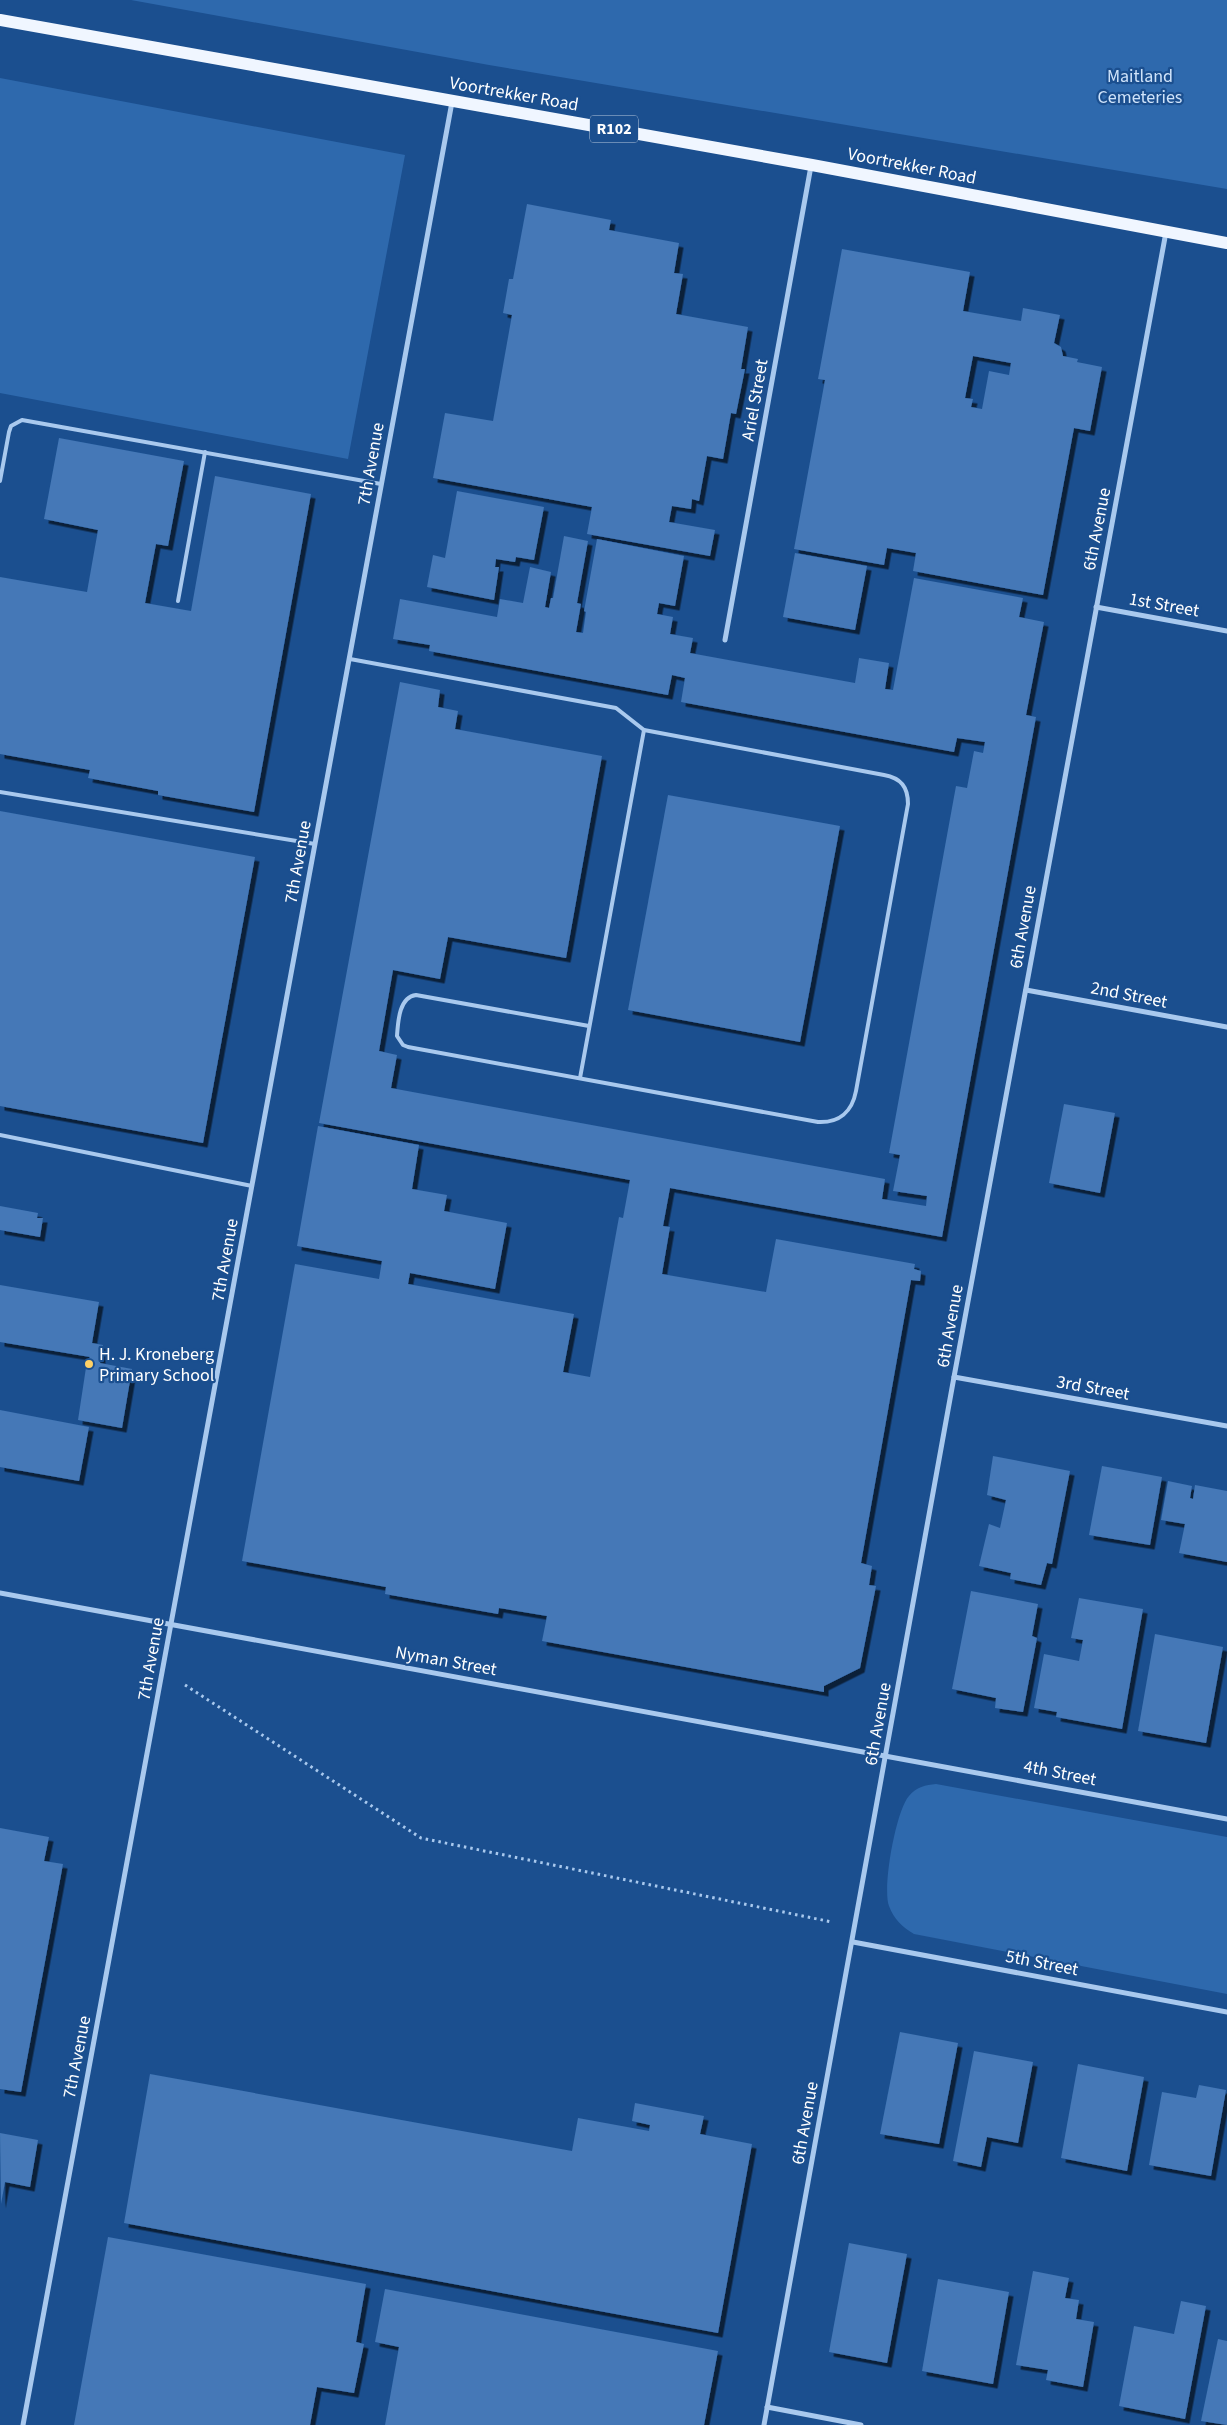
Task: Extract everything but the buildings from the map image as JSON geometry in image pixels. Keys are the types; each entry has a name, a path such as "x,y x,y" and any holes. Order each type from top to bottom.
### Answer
{"main road":[{"name":"Voortrekker Road","path":"0,20 812,165 1227,243"}],"street":[{"name":"7th Avenue","path":"23,2425 452,101"},
{"name":"Ariel Street","path":"725,640 812,165"},
{"name":"6th Avenue","path":"764,2425 856,1927 954,1376 1166,232"},
{"name":"1st Street","path":"1096,607 1227,631"},
{"name":"2nd Street","path":"1026,990 1227,1027"},
{"name":"3rd Street","path":"954,1376 1227,1426"},
{"name":"Nyman Street","path":"0,1593 887,1755"},
{"name":"4th Street","path":"887,1755 1227,1819"},
{"name":"5th Street","path":"853,1942 1227,2012"},
{"path":"767,2407 861,2425"}],"lane":[{"path":"0,481 11,426 22,420 381,484"},
{"path":"178,601 205,452"},
{"path":"350,659 616,708 644,730 892,776 899,780 904,787 908,794 908,804 858,1081 851,1108 844,1115 827,1123 408,1047 399,1041 398,1032 403,1002 410,995 589,1026"},
{"path":"580,1078 644,730"},
{"path":"0,792 315,844"},
{"path":"0,1135 252,1186"}],"path":[{"path":"163,1671 421,1838 856,1927"}],"green space":[{"name":"Maitland Cemeteries","path":"131,0 1227,0 1227,189 489,65"},
{"path":"0,78 405,155 348,459 0,393"},
{"path":"936,1784 1227,1837 1227,1994 914,1934 906,1929 893,1915 887,1897 891,1850 899,1817 909,1796 921,1787"}],"place":[{"name":"H. J. Kroneberg Primary School","path":"89,1364"}]}
